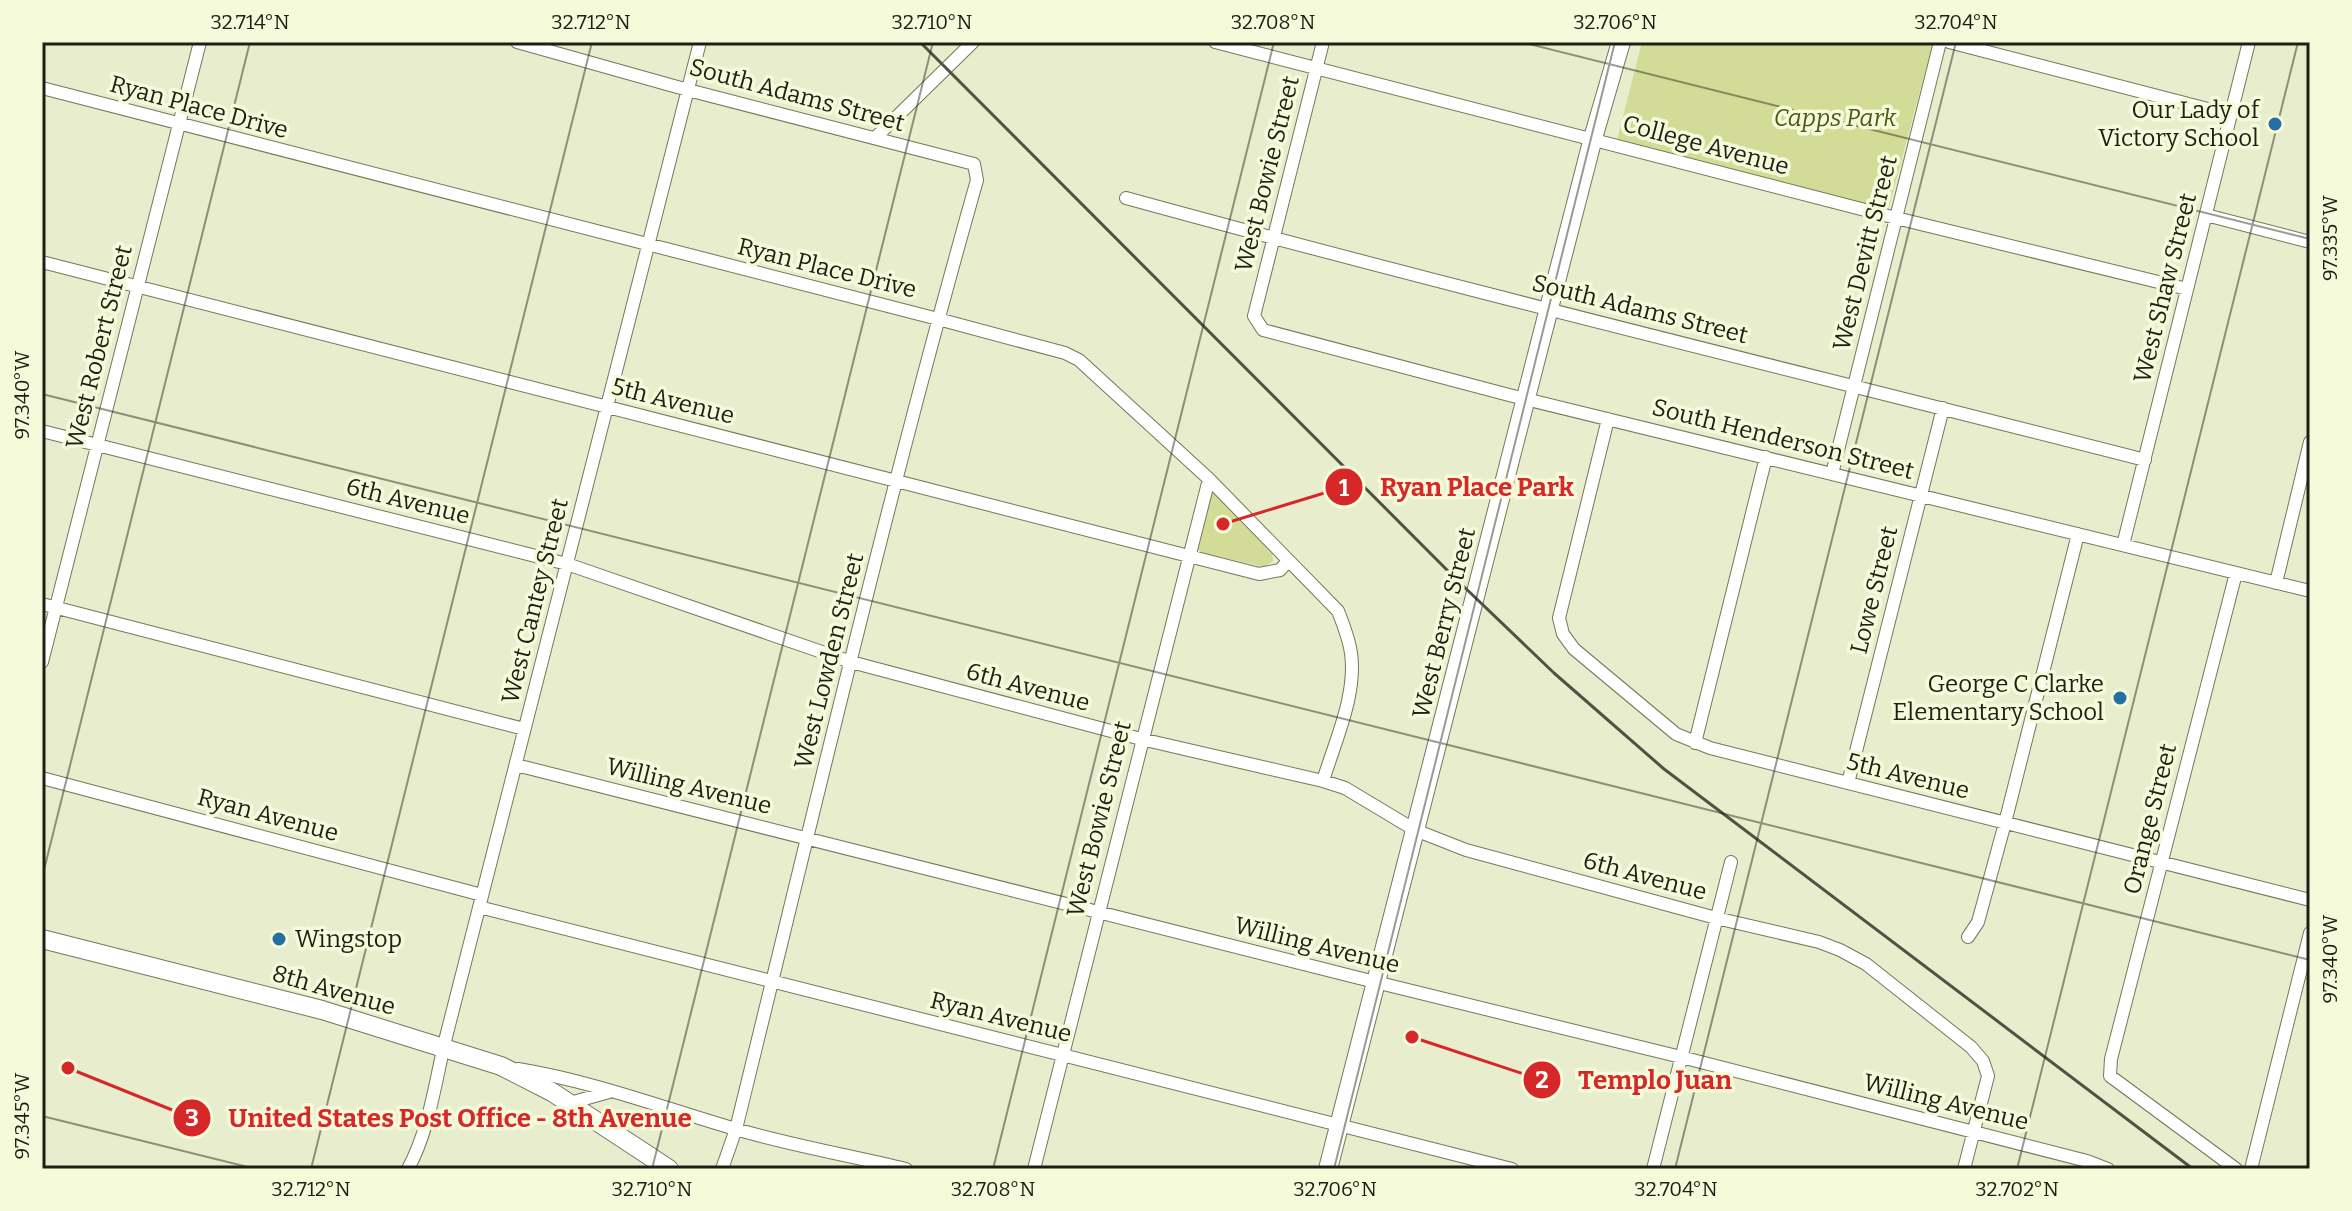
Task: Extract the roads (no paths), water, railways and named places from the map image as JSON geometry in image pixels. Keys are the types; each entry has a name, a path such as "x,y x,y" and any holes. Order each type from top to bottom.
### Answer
{"main road":[{"name":"West Berry Street","path":"1328,1169 1525,399 1621,42"},
{"name":"8th Avenue","path":"42,939 322,1010 501,1066"},
{"path":"501,1066 570,1103 669,1169"}],"street":[{"name":"West Robert Street","path":"42,662 200,42"},
{"name":"South Adams Street","path":"517,42 974,164"},
{"name":"West Cantey Street","path":"408,1169 420,1148 700,42"},
{"path":"875,138 973,42"},
{"name":"College Avenue","path":"1215,42 1896,218 2187,289"},
{"name":"West Bowie Street","path":"1254,316 1323,42"},
{"name":"West Devitt Street","path":"1832,474 1940,42"},
{"path":"1949,42 2231,115"},
{"name":"West Shaw Street","path":"2123,545 2249,42"},
{"name":"Ryan Place Drive","path":"42,88 938,319 1065,353 1079,360 1209,479 1338,611 1347,634 1351,679 1347,703 1323,781"},
{"name":"West Lowden Street","path":"722,1169 736,1129 896,481 977,180 974,164"},
{"name":"South Adams Street","path":"1126,198 1549,310 2145,460"},
{"path":"2206,215 2310,242"},
{"name":"5th Avenue","path":"42,262 1259,574 1280,570 1288,561"},
{"name":"South Henderson Street","path":"1254,316 1263,330 1525,399 2310,591"},
{"name":"Lowe Street","path":"1848,783 1943,408"},
{"name":"5th Avenue","path":"1608,419 1559,618 1563,634 1574,649 1676,734 1695,743 2310,900"},
{"name":"6th Avenue","path":"42,431 567,564 851,662 1141,739 1323,781 1345,788 1415,830 1466,850 1716,918 1819,942 1866,964 1971,1047 1983,1061 1988,1076 1974,1132"},
{"path":"2276,583 2310,442"},
{"path":"1695,743 1766,457"},
{"name":"West Bowie Street","path":"1034,1169 1209,479"},
{"path":"1968,937 1978,922 2078,534"},
{"name":"Orange Street","path":"2236,573 2111,1059 2110,1076 2236,1169"},
{"path":"42,604 524,729"},
{"name":"Willing Avenue","path":"516,765 1681,1057 2087,1161 2108,1169"},
{"name":"Ryan Avenue","path":"42,778 773,981 1512,1169"},
{"path":"1653,1169 1731,862"},
{"path":"2251,1169 2310,933"},
{"name":"8th Avenue","path":"501,1066 544,1073 736,1129 906,1169"},
{"path":"570,1103 613,1092"},
{"path":"1964,1169 1974,1132"}],"railway":[{"path":"920,42 1459,582 1554,673 1664,769 2193,1169"}],"place":[{"name":"Our Lady of Victory School","path":"2275,124"},
{"name":"Ryan Place Park","path":"1223,524"},
{"name":"George C Clarke Elementary School","path":"2120,698"},
{"name":"Wingstop","path":"279,939"},
{"name":"Templo Juan","path":"1412,1037"},
{"name":"United States Post Office - 8th Avenue","path":"68,1068"}],"park label":[{"name":"Capps Park","path":"1835,118"}]}
